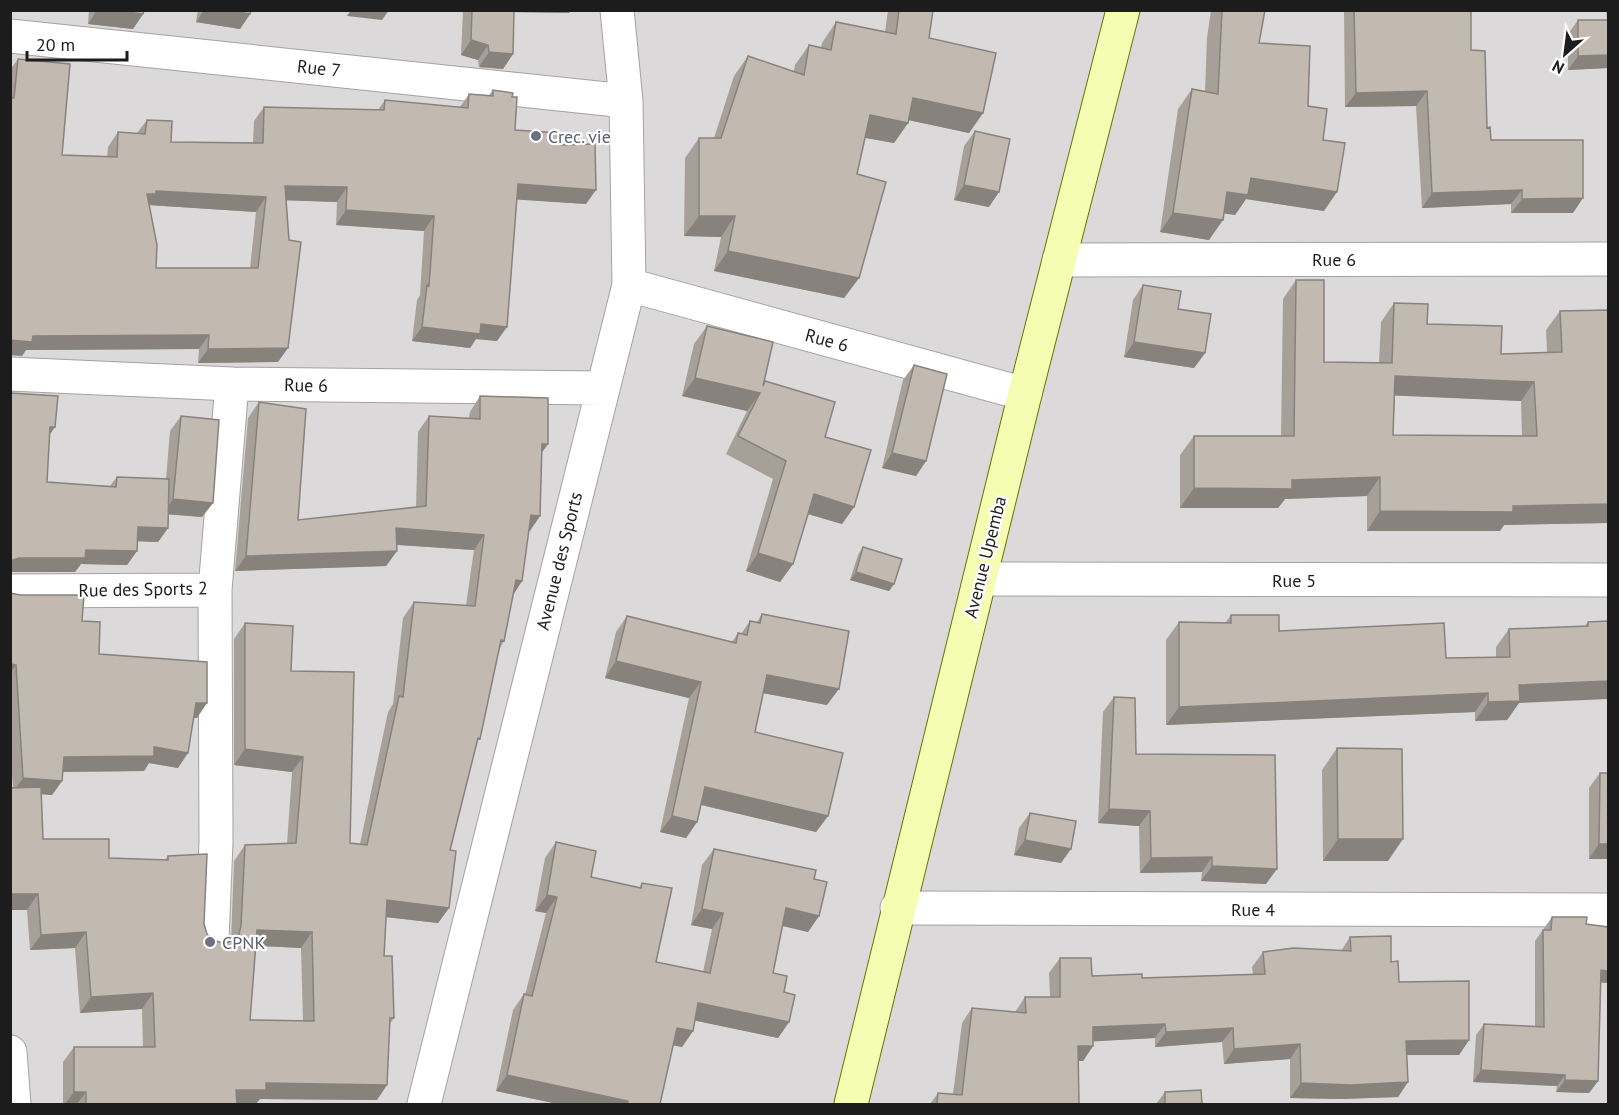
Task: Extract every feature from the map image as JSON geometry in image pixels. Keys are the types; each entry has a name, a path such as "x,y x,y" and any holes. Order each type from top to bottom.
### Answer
{"street":[{"name":"Avenue des Sports","path":"424,1104 629,285 626,101 617,10"},
{"name":"Avenue Upemba","path":"851,1104 897,908 1123,10"},
{"name":"Rue 7","path":"10,36 626,101"},
{"name":"Rue 6","path":"1059,260 1608,259"},
{"name":"Rue 6","path":"629,285 1025,394"},
{"name":"Rue 6","path":"10,374 232,384 602,388"},
{"name":"Rue des Sports 2","path":"10,591 215,590 232,384"},
{"name":"Rue 5","path":"980,579 1608,580"},
{"path":"212,940 216,842 215,590"},
{"name":"Rue 4","path":"897,908 1608,910"},
{"path":"10,1052 14,1104"}],"shaded area":[{"path":"11,11 1608,11 1608,1104 11,1104"}],"building":[{"path":"111,10 144,10 143,14"},
{"path":"226,10 251,10 250,14"},
{"path":"472,10 514,10 513,54 489,52 488,45 471,40"},
{"path":"899,10 933,10 929,38 996,53 983,113 913,98 908,123 870,115 857,174 886,182 859,278 728,251 735,216 699,216 699,138 721,138 748,56 804,75 809,45 831,50 836,22 896,34"},
{"path":"1222,10 1265,10 1259,43 1310,46 1308,106 1327,109 1323,140 1345,143 1337,192 1251,178 1248,195 1227,192 1223,220 1173,213 1192,89 1218,94"},
{"path":"1354,10 1471,10 1471,50 1485,51 1487,128 1490,127 1491,140 1583,140 1583,198 1522,199 1522,190 1432,193 1427,91 1356,93"},
{"path":"1578,20 1608,20 1608,55 1578,56"},
{"path":"18,59 70,64 62,155 117,157 118,132 145,134 147,120 172,121 171,142 263,143 264,107 384,110 385,100 468,108 469,94 493,96 493,90 513,93 512,97 517,97 515,130 561,133 560,145 595,144 596,190 518,184 507,327 481,324 480,334 422,327 427,285 429,286 434,216 346,210 347,187 285,186 289,240 301,242 288,348 208,349 209,335 33,336 32,342 10,340 10,97 14,98","holes":["156,191 266,197 258,268 156,268 157,245 147,194 156,194"]},
{"path":"975,131 1010,139 999,192 964,185"},
{"path":"1296,280 1324,280 1324,362 1392,363 1394,303 1428,304 1427,324 1502,326 1501,354 1562,352 1560,311 1608,310 1608,504 1513,506 1513,512 1380,511 1380,477 1292,480 1292,489 1194,488 1194,436 1294,436","holes":["1395,376 1534,382 1537,436 1393,435"]},
{"path":"1143,285 1181,291 1178,309 1211,314 1205,353 1134,342"},
{"path":"707,326 773,342 763,386 765,381 835,402 825,437 871,450 854,507 814,494 793,564 758,553 786,461 738,436 760,393 695,378"},
{"path":"914,365 947,374 926,461 892,453"},
{"path":"10,393 58,396 55,427 50,427 47,482 116,487 117,477 169,479 168,528 138,527 137,551 86,550 85,558 19,558 10,561"},
{"path":"480,396 548,398 548,444 542,444 540,516 531,515 522,581 516,580 504,641 501,640 480,739 478,738 450,850 456,851 449,908 387,900 384,956 392,956 394,1018 390,1018 387,1085 266,1083 266,1090 236,1090 237,1104 86,1104 86,1092 74,1092 74,1047 155,1047 153,993 91,997 86,932 41,935 38,894 10,894 10,788 41,787 43,839 109,839 109,858 168,860 168,856 207,854 204,924 212,940 223,943 232,941 239,934 241,926 245,845 296,843 303,757 245,749 245,623 293,626 291,671 354,672 350,843 367,845 399,696 403,697 414,602 475,606 484,535 396,528 397,551 246,556 259,402 306,409 298,520 426,506 429,416 480,419","holes":["257,930 312,932 314,1021 250,1020"]},
{"path":"181,416 219,420 213,503 173,499"},
{"path":"863,547 902,559 894,584 856,572"},
{"path":"10,593 84,595 82,621 100,622 99,654 207,662 207,703 196,703 188,753 154,747 154,756 64,757 62,781 23,778 16,665 10,664"},
{"path":"762,614 849,631 839,689 767,675 755,732 843,753 828,816 705,787 697,822 672,816 701,682 616,661 627,616 736,643 738,633 747,635 750,621 760,623"},
{"path":"1231,615 1279,615 1279,631 1444,623 1446,658 1510,657 1509,629 1588,626 1588,622 1608,621 1608,681 1519,685 1520,701 1488,702 1488,693 1179,707 1179,622 1231,623"},
{"path":"1114,697 1135,698 1136,754 1275,755 1277,869 1212,866 1212,857 1151,858 1150,811 1109,809"},
{"path":"1337,748 1402,749 1403,839 1338,839"},
{"path":"1600,773 1608,773 1608,844 1599,844"},
{"path":"1030,813 1076,821 1071,849 1025,840"},
{"path":"556,842 596,851 591,877 641,888 642,883 672,888 656,962 710,973 723,913 702,909 714,849 816,870 814,879 827,882 819,916 786,908 773,973 787,976 784,992 795,995 789,1022 698,1003 693,1031 677,1028 660,1104 627,1104 628,1101 507,1075 524,994 532,996 557,897 547,895"},
{"path":"1552,917 1587,917 1586,924 1608,927 1608,971 1601,970 1598,1081 1565,1080 1565,1075 1481,1070 1484,1024 1544,1027 1543,930 1551,930"},
{"path":"1391,936 1391,962 1398,961 1399,982 1469,981 1469,1040 1406,1041 1408,1082 1351,1085 1301,1083 1300,1044 1234,1049 1233,1028 1166,1032 1165,1024 1093,1027 1093,1046 1078,1046 1079,1104 937,1104 938,1093 962,1095 972,1008 1026,1013 1025,997 1060,997 1060,958 1091,958 1092,976 1142,974 1142,978 1265,974 1263,952 1294,948 1351,951 1350,937"},
{"path":"1201,1090 1202,1104 1165,1104 1165,1092"}],"place":[{"name":"Crec. vie","path":"536,136"},
{"name":"CPNK","path":"210,942"}]}
